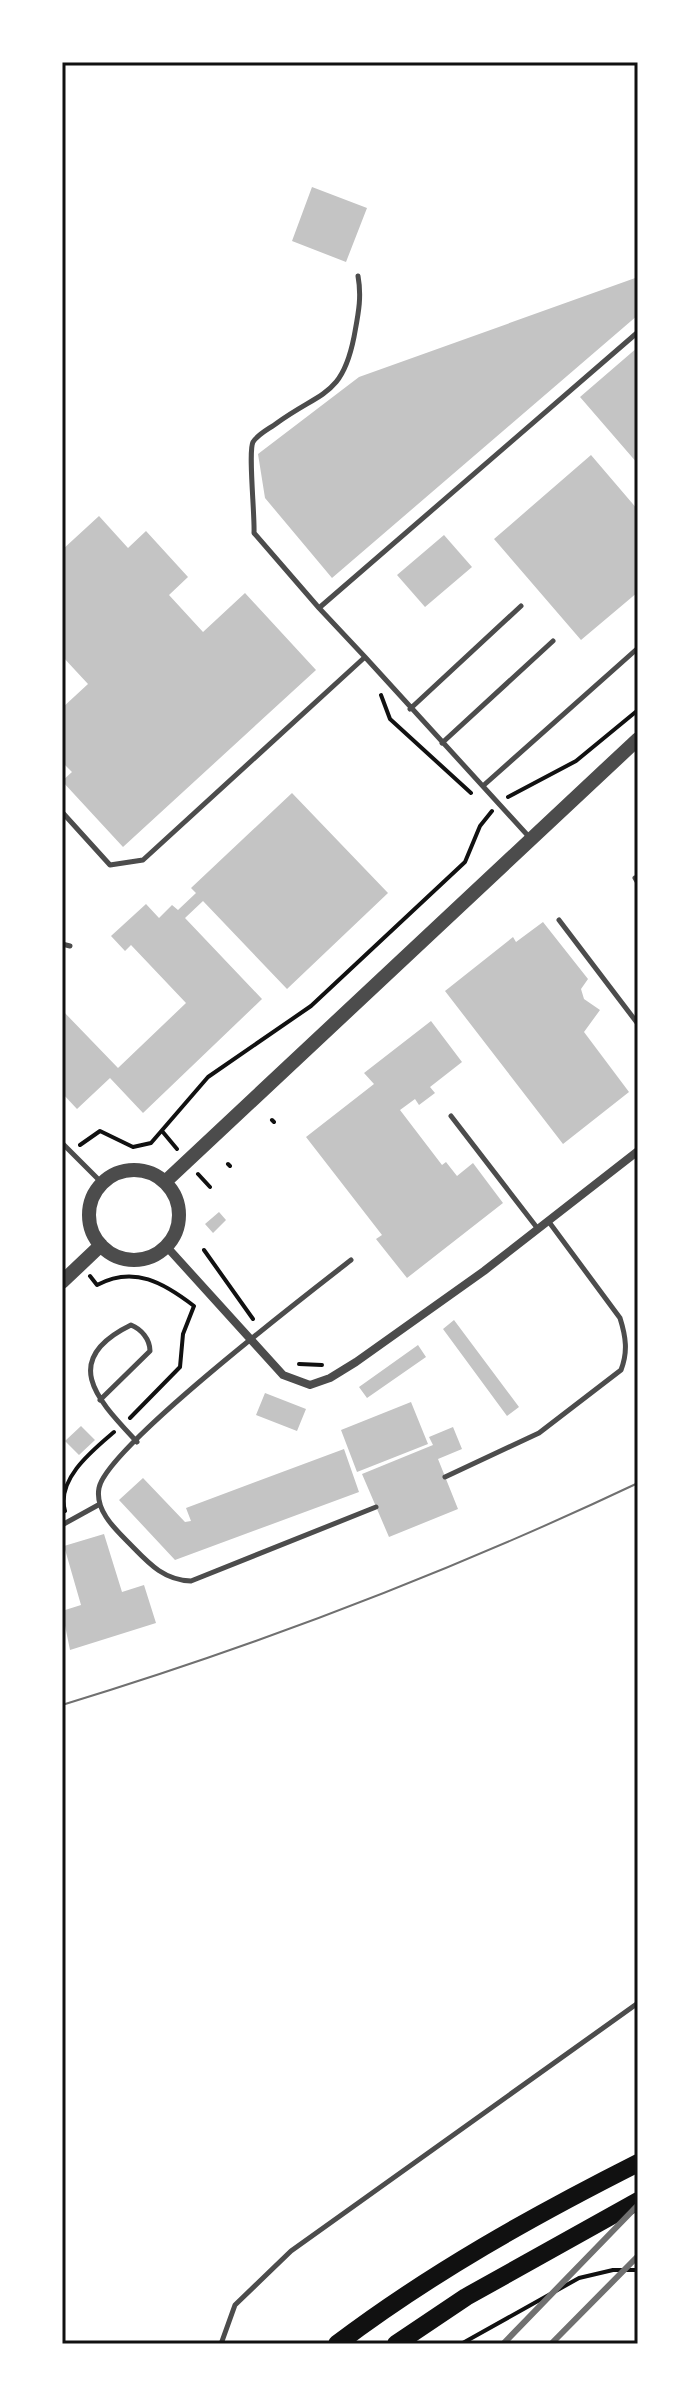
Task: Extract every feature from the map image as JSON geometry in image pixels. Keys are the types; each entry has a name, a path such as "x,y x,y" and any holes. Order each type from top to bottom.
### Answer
{"highway":[{"path":"337,2344 431,2278 557,2203 638,2163"},
{"path":"396,2344 466,2297 638,2201"}],"street":[{"path":"165,1182 638,739"},
{"path":"166,1246 283,1375 310,1385 320,1383 356,1362 549,1222 638,1151"},
{"path":"133,1170 150,1173 165,1182 174,1195 179,1211 175,1233 166,1246 151,1256 133,1259 116,1255 101,1245 92,1229 89,1211 102,1183 117,1173 133,1170"},
{"path":"62,1282 101,1245"}],"lane":[{"path":"358,276 362,295 347,369 313,401 252,443 249,457 255,503 254,533 410,709 532,840"},
{"path":"319,608 638,332"},
{"path":"410,709 521,606"},
{"path":"442,743 553,641"},
{"path":"484,785 638,648"},
{"path":"62,812 110,865 143,860 365,657"},
{"path":"559,920 638,1024"},
{"path":"62,944 70,946"},
{"path":"451,1116 538,1230"},
{"path":"62,1143 102,1183"},
{"path":"445,1477 518,1446 621,1370 626,1357 626,1335 620,1318 549,1222"},
{"path":"351,1260 249,1340 137,1442 101,1481 100,1504 111,1524 151,1565 171,1578 191,1581 376,1507"},
{"path":"100,1400 150,1351 145,1335 137,1327 131,1325 122,1330 96,1354 91,1365 91,1380 100,1400 137,1442"},
{"path":"62,1525 100,1504"},
{"path":"221,2344 235,2305 291,2251 638,2003"}],"path":[{"path":"381,694 390,719 474,796"},
{"path":"73,1153 100,1131 133,1147 151,1143 208,1077 311,1006 465,862 480,826 499,804 515,791 576,761 638,710"},
{"path":"484,805 490,814"},
{"path":"204,1250 262,1330"},
{"path":"293,1362 311,1366 335,1358"},
{"path":"461,2344 579,2278 613,2270 638,2270"}],"building":[{"path":"312,187 367,208 346,262 292,241"},
{"path":"638,277 638,315 332,578 265,498 258,454 359,377"},
{"path":"638,347 638,464 580,397"},
{"path":"591,455 638,510 638,592 581,640 494,539"},
{"path":"99,516 128,548 146,531 188,577 169,595 203,632 245,593 316,670 123,847 62,781 72,772 62,762 62,708 88,684 62,656 62,550"},
{"path":"444,535 472,567 425,607 397,575"},
{"path":"292,793 388,893 287,989 203,901 185,918 262,999 143,1113 110,1078 77,1109 62,1093 62,1010 118,1068 186,1003 131,945 125,951 111,936 146,904 159,918 172,905 178,910 196,893 191,888"},
{"path":"543,922 588,979 581,989 584,999 600,1010 584,1032 629,1092 563,1144 445,991 513,937 516,942"},
{"path":"431,1021 462,1062 430,1087 435,1093 419,1105 415,1099 400,1110 442,1165 446,1162 457,1176 473,1163 503,1203 407,1278 376,1239 382,1235 306,1137 374,1084 364,1073"},
{"path":"219,1212 226,1220 213,1233 205,1224"},
{"path":"454,1320 519,1407 507,1416 443,1329"},
{"path":"418,1345 426,1357 367,1398 359,1387"},
{"path":"265,1393 306,1409 297,1431 256,1415"},
{"path":"411,1402 428,1444 357,1472 341,1430"},
{"path":"81,1426 95,1440 79,1455 65,1441"},
{"path":"453,1427 462,1449 438,1459 458,1509 389,1537 362,1474 433,1445 429,1437"},
{"path":"344,1449 359,1492 175,1560 119,1500 143,1478 185,1522 191,1521 186,1508"},
{"path":"104,1534 122,1592 144,1585 156,1623 70,1650 62,1611 81,1605 64,1546"}],"tram line":[{"path":"62,1705 282,1632 426,1576 638,1483"}],"railway":[{"path":"503,2344 638,2205"},
{"path":"551,2344 638,2256"}]}
